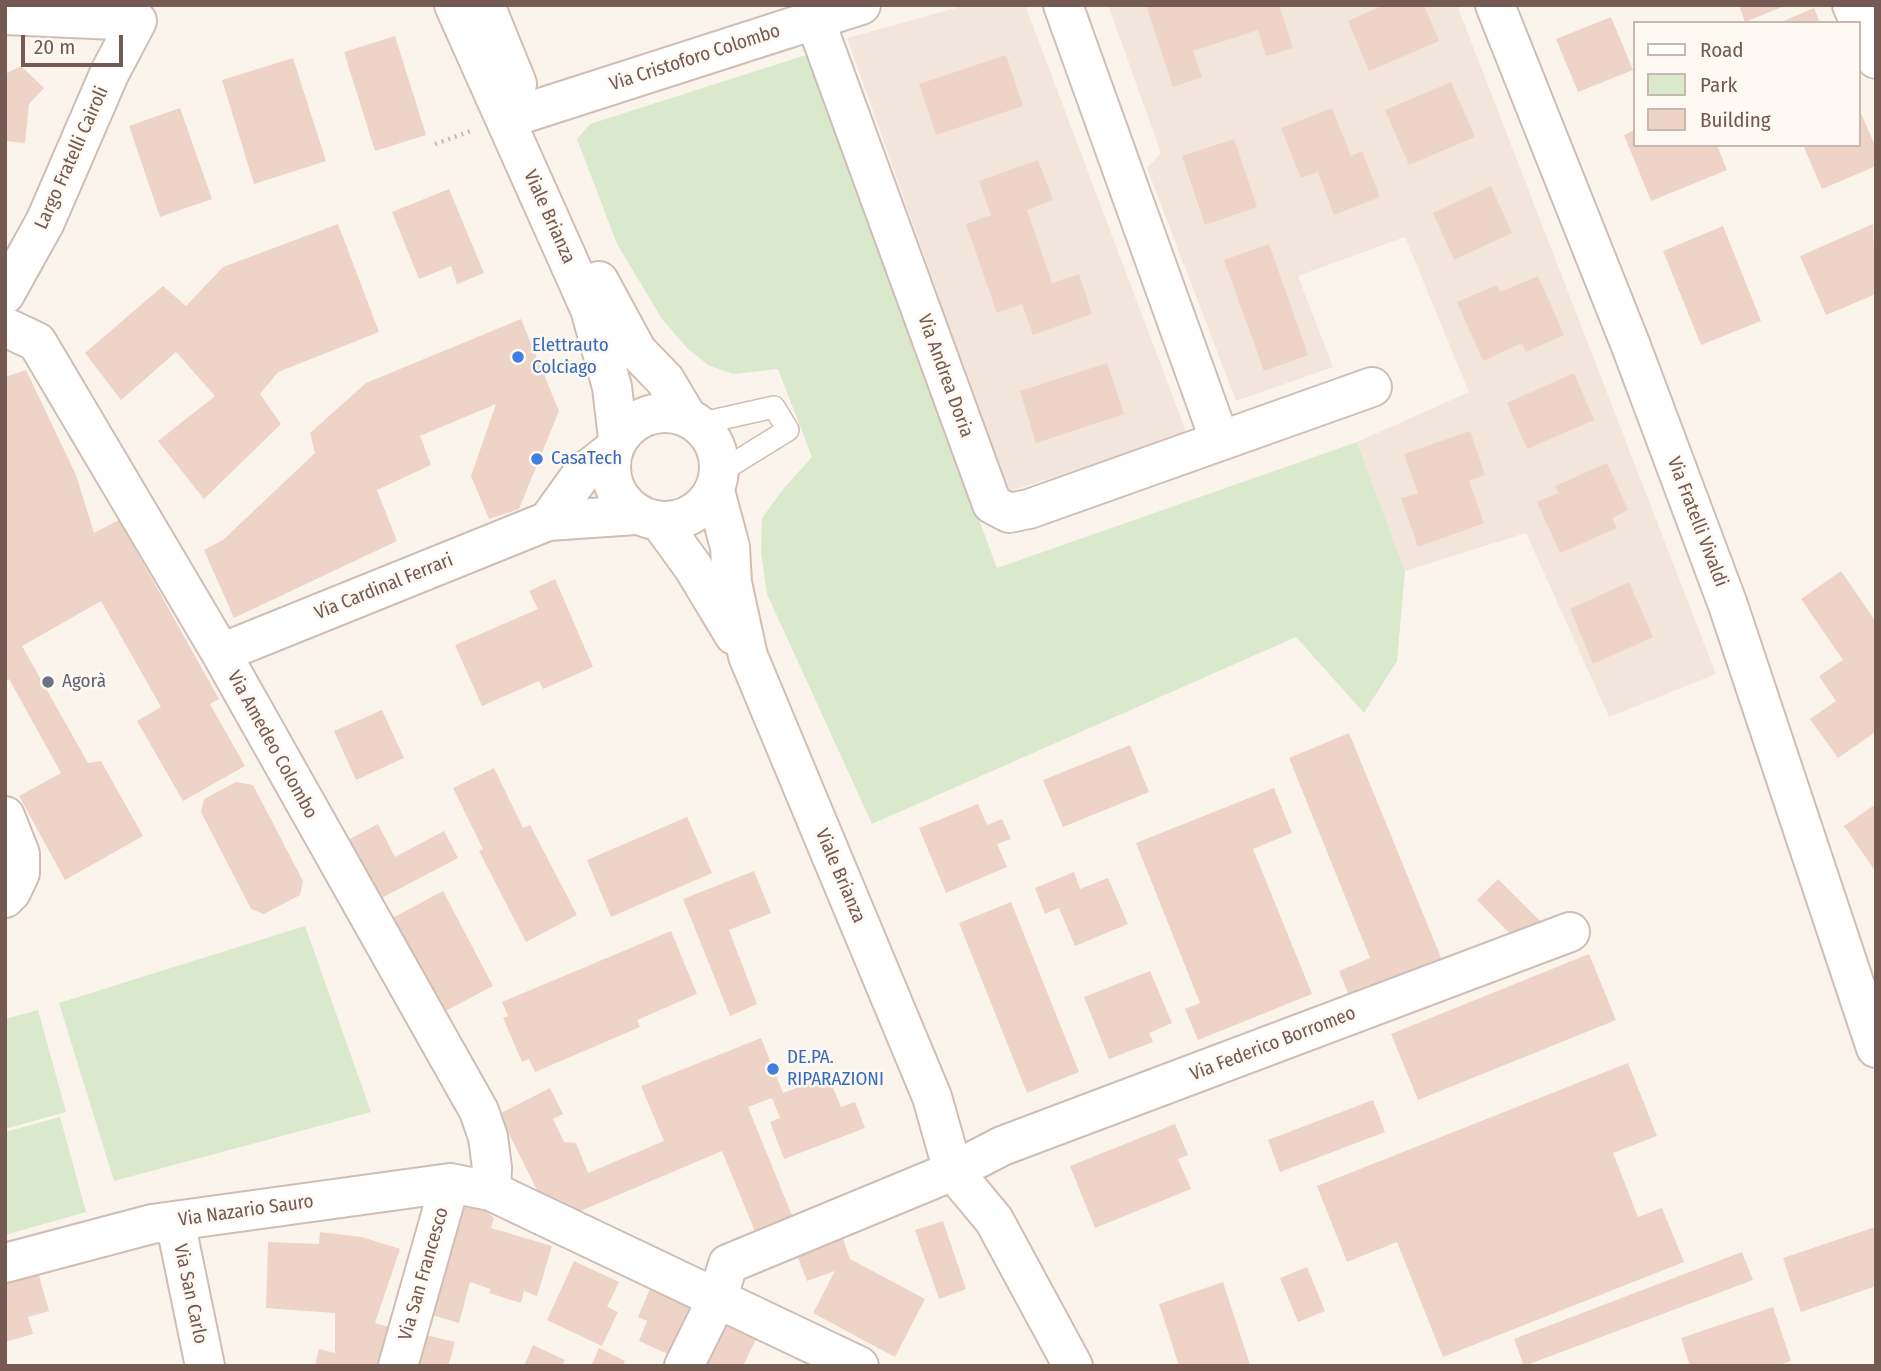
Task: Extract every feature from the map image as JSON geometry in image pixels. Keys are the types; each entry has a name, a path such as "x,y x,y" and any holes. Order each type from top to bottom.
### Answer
{"street":[{"name":"Viale Brianza","path":"454,5 590,309 612,387 615,444 613,486 648,519 748,656"},
{"name":"Viale Brianza","path":"485,5 607,300 637,351 665,380 693,420 711,437 718,454 717,481 730,547 732,583 748,656 932,1097 993,1220 1073,1366"},
{"name":"Via Cristoforo Colombo","path":"528,111 861,5"},
{"path":"1063,5 1220,441"},
{"name":"Via Fratelli Vivaldi","path":"1495,5 1626,333 1728,605 1876,1048"},
{"path":"1852,5 1859,21"},
{"path":"5,15 150,13"},
{"name":"Largo Fratelli Cairoli","path":"5,294 45,222 110,72 150,13"},
{"name":"Via Andrea Doria","path":"815,20 992,504 1009,513 1029,509 1373,387"},
{"path":"1860,23 1876,59"},
{"name":"Via Amedeo Colombo","path":"5,327 37,342 221,653 479,1111 489,1147 491,1191"},
{"path":"548,521 581,475 635,422 656,413 693,420"},
{"path":"648,519 678,521 693,515 717,481"},
{"name":"Via Cardinal Ferrari","path":"221,653 548,521 648,519"},
{"path":"5,816 20,854 20,873 5,898"},
{"name":"Via Federico Borromeo","path":"718,1297 727,1264 965,1165 1002,1146 1570,932"},
{"name":"Via Nazario Sauro","path":"5,1264 137,1227 450,1183 491,1191 718,1297"},
{"name":"Via San Francesco","path":"398,1366 450,1183"},
{"name":"Via San Carlo","path":"175,1222 205,1366"},
{"path":"684,1366 718,1297 859,1366"}],"lane":[{"path":"693,420 774,407 788,430 717,481"}],"path":[{"path":"435,144 473,130"}],"shaded area":[{"path":"967,5 1025,5 1187,434 1008,492 847,38"},
{"path":"1108,5 1457,5 1716,674 1609,717 1526,533 1405,571 1357,442 1469,392 1405,237 1298,276 1333,367 1236,401 1147,168 1161,153"}],"green space":[{"path":"806,55 997,568 1357,442 1405,571 1397,661 1364,713 1296,637 872,824 767,594 761,553 762,518 812,457 778,369 733,374 708,365 687,348 662,319 617,244 577,139 590,124"},
{"path":"305,926 371,1112 114,1181 59,1003"},
{"path":"38,1010 66,1112 5,1129 5,1019"},
{"path":"60,1117 86,1212 5,1235 5,1132"}],"building":[{"path":"1146,5 1279,5 1293,48 1266,56 1258,30 1193,51 1202,77 1173,87"},
{"path":"1384,5 1424,5 1439,41 1369,71 1348,21"},
{"path":"1739,5 1787,5 1747,21 1745,21"},
{"path":"1814,8 1819,21 1784,21"},
{"path":"1611,17 1632,70 1578,92 1556,39"},
{"path":"395,36 426,135 375,151 344,52"},
{"path":"1006,55 1023,106 936,135 919,84"},
{"path":"293,58 326,161 254,184 222,80"},
{"path":"21,66 44,88 29,104 25,143 5,141 5,74"},
{"path":"1451,82 1475,137 1409,165 1385,110"},
{"path":"180,108 212,199 160,217 129,126"},
{"path":"1332,108 1351,156 1362,151 1380,197 1334,215 1318,172 1301,178 1281,128"},
{"path":"1860,111 1876,148 1876,166 1822,189 1804,147 1860,147"},
{"path":"1632,131 1632,147 1718,147 1727,170 1651,201 1624,135"},
{"path":"1234,139 1257,207 1205,225 1182,156"},
{"path":"1038,160 1053,200 1027,210 1052,283 1079,274 1092,314 1033,335 1022,304 997,313 966,224 991,215 979,181"},
{"path":"1491,186 1512,233 1454,260 1433,213"},
{"path":"449,189 484,273 457,284 451,266 419,279 392,212"},
{"path":"338,224 379,332 278,372 260,394 281,424 204,499 158,441 215,396 176,352 121,400 85,353 163,286 186,306 223,267"},
{"path":"1873,224 1876,294 1826,315 1800,256"},
{"path":"1723,226 1761,321 1701,345 1663,251"},
{"path":"1269,244 1308,355 1264,371 1224,260"},
{"path":"1538,276 1564,335 1526,352 1522,343 1483,361 1457,302 1497,285 1500,292"},
{"path":"521,319 559,411 519,509 489,519 471,476 496,404 420,436 431,465 377,490 397,541 234,618 204,550 223,540 315,453 310,433 366,383"},
{"path":"1107,363 1124,414 1036,443 1020,391"},
{"path":"26,370 76,475 94,533 119,520 219,699 210,704 245,766 183,801 137,721 161,707 101,601 22,646 88,763 101,761 143,836 65,880 19,796 61,773 9,679 5,682 5,377"},
{"path":"1574,373 1594,420 1527,449 1507,403"},
{"path":"1470,431 1485,475 1469,481 1484,523 1418,547 1401,498 1418,493 1404,454"},
{"path":"1607,463 1628,510 1612,518 1617,528 1560,553 1537,502 1558,493 1555,486"},
{"path":"1841,571 1876,622 1876,736 1874,733 1838,758 1810,719 1836,701 1819,676 1843,660 1801,599"},
{"path":"555,579 593,667 543,689 539,681 482,706 455,645 538,609 529,591"},
{"path":"1629,582 1653,637 1593,664 1570,609"},
{"path":"382,710 404,758 356,780 334,731"},
{"path":"1349,733 1442,960 1350,998 1339,971 1370,958 1289,758"},
{"path":"1130,745 1149,792 1063,827 1043,780"},
{"path":"494,768 523,828 530,825 577,915 526,942 479,851 483,849 453,788"},
{"path":"236,782 253,785 303,881 300,895 264,914 251,909 201,812 204,799"},
{"path":"1274,788 1292,833 1253,849 1312,994 1198,1040 1185,1009 1200,1003 1136,843"},
{"path":"978,804 987,825 1002,819 1011,839 997,844 1007,867 946,893 919,828"},
{"path":"1876,804 1876,872 1844,826"},
{"path":"687,817 712,873 611,917 587,860"},
{"path":"378,824 395,857 444,831 458,858 374,902 344,842"},
{"path":"754,871 771,913 729,930 757,1004 730,1016 683,899"},
{"path":"1074,872 1080,889 1108,878 1128,924 1075,946 1059,908 1045,914 1035,888"},
{"path":"1498,879 1541,922 1510,934 1477,900"},
{"path":"443,891 493,986 436,1016 385,922"},
{"path":"1011,902 1079,1072 1027,1093 959,923"},
{"path":"671,931 697,994 637,1020 640,1027 535,1072 529,1059 522,1062 503,1018 508,1016 502,1002"},
{"path":"1589,954 1616,1020 1418,1100 1391,1034"},
{"path":"1150,971 1172,1023 1149,1033 1153,1042 1109,1059 1084,997"},
{"path":"761,1038 783,1093 828,1076 841,1107 855,1102 865,1128 784,1159 770,1122 780,1118 772,1098 748,1107 793,1218 756,1234 722,1151 578,1212 541,1198 499,1114 550,1088 563,1114 553,1119 564,1142 576,1143 588,1173 664,1141 641,1086"},
{"path":"1628,1063 1657,1136 1613,1153 1638,1217 1662,1208 1684,1262 1443,1357 1397,1242 1347,1262 1317,1186"},
{"path":"1373,1100 1385,1132 1280,1172 1268,1140"},
{"path":"1175,1124 1188,1155 1178,1159 1191,1189 1095,1228 1070,1166"},
{"path":"465,1204 485,1210 494,1218 491,1228 552,1246 537,1296 524,1291 521,1303 489,1293 491,1289 470,1282 459,1323 426,1313 457,1209"},
{"path":"943,1221 966,1289 939,1299 915,1230"},
{"path":"839,1227 850,1259 925,1299 895,1357 813,1313 835,1271 807,1281 793,1245"},
{"path":"1875,1227 1876,1286 1801,1312 1783,1258"},
{"path":"320,1232 362,1237 400,1249 375,1323 399,1330 387,1366 315,1366 319,1349 335,1353 335,1313 266,1308 268,1242 319,1244"},
{"path":"1742,1252 1753,1280 1524,1366 1514,1339"},
{"path":"574,1261 619,1282 607,1307 618,1312 602,1346 547,1320"},
{"path":"36,1265 49,1311 28,1317 33,1334 5,1342 5,1274"},
{"path":"1307,1267 1325,1311 1298,1322 1280,1278"},
{"path":"1223,1282 1250,1365 1179,1366 1159,1304"},
{"path":"652,1284 695,1305 670,1355 639,1341 647,1321 638,1317"},
{"path":"1773,1307 1791,1361 1776,1366 1690,1366 1681,1338"},
{"path":"715,1316 758,1335 743,1366 692,1366"},
{"path":"417,1333 455,1342 448,1366 408,1366"},
{"path":"533,1345 565,1360 562,1366 524,1366"},
{"path":"599,1348 625,1361 623,1366 591,1366"}],"place":[{"name":"Elettrauto Colciago","path":"518,357"},
{"name":"CasaTech","path":"537,459"},
{"name":"Agorà","path":"48,682"},
{"name":"DE.PA. RIPARAZIONI","path":"773,1069"}]}
